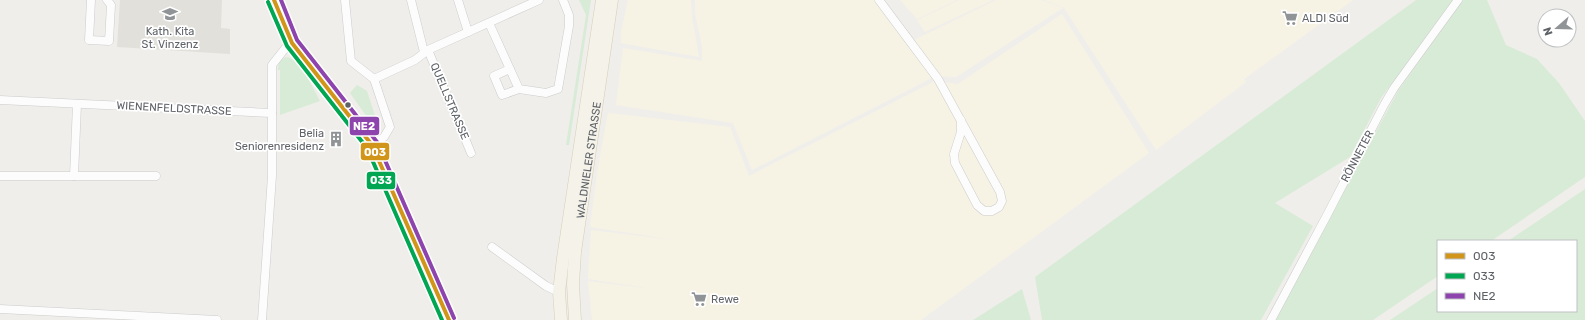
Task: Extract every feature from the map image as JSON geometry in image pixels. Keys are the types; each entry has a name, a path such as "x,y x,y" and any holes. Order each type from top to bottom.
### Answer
{"main road":[{"path":"274,0 292,43 372,145 449,320"},
{"name":"WALDNIELER STRASSE","path":"561,320 559,292 577,161 602,0"},
{"name":"WALDNIELER STRASSE","path":"575,320 573,284 575,252 612,0"},
{"path":"552,320 559,292"}],"street":[{"path":"91,0 89,40 109,41 111,5 107,0"},
{"path":"345,0 351,61 374,79 390,127 384,137 372,145"},
{"name":"QUELLSTRASSE","path":"411,0 426,51 471,153"},
{"path":"458,0 468,32"},
{"name":"QUELLSTRASSE","path":"374,79 415,60 426,51 539,0"},
{"path":"510,69 494,76 502,96 519,89 546,93 558,89 569,26 569,15 563,0"},
{"path":"879,0 938,79 961,120 1000,192 1002,201 999,207 992,211 984,211 977,205 955,163 954,154 961,132 961,120"},
{"name":"RÖNNETER","path":"1270,320 1384,105 1394,88 1458,0"},
{"path":"489,23 519,89"},
{"path":"262,320 272,176 272,65 287,46 292,43"},
{"name":"WIENENFELDSTRASSE","path":"0,100 272,113"},
{"path":"74,176 77,104"},
{"path":"0,176 156,176"},
{"path":"492,246 546,286 559,292"},
{"path":"0,309 217,320"}],"shaded area":[{"name":"Kath. Kita St. Vinzenz","path":"120,0 222,0 221,28 230,29 230,54 117,47"},
{"path":"628,0 691,0 692,16 699,57 621,43 621,32"},
{"path":"695,0 879,0 912,41 996,0 1041,0 1063,8 956,77 935,76 752,170 733,123 616,105 623,48 702,61 702,47 695,13"},
{"path":"900,0 957,0 917,19"},
{"path":"959,0 993,0 925,32 917,20"},
{"path":"1044,0 1353,0 1244,79 1246,82 1156,150 1064,8"},
{"path":"1062,14 1149,153 921,320 592,320 588,281 659,290 588,279 591,230 675,240 590,227 598,167 608,113 730,127 749,176 935,81 958,84"}],"green space":[{"path":"579,0 591,0 569,145 566,145 586,15"},
{"path":"1416,0 1453,0 1381,98 1350,157 1275,203 1313,226 1261,320 1042,320 1035,277"},
{"path":"1463,0 1487,0 1506,45 1537,59 1559,83 1585,121 1585,177 1492,240 1437,240 1437,277 1373,320 1274,320 1398,91"},
{"path":"287,57 297,63 302,69 320,101 280,115 280,70 278,70 278,68 281,60"},
{"path":"357,85 367,91 377,122 373,125 350,93"},
{"path":"1585,189 1585,320 1390,320 1437,289 1437,312 1577,312 1577,240 1509,240"},
{"path":"1022,289 1031,320 973,320"}],"transit line":[{"name":"003","path":"274,0 292,43 372,145 449,320"},
{"name":"NE2","path":"281,0 297,40 377,142 454,318"},
{"name":"033","path":"268,2 287,46 367,148 442,320"}],"place":[{"name":"Kath. Kita St. Vinzenz","path":"170,14"},
{"name":"ALDI Süd","path":"1290,18"},
{"name":"Belia Seniorenresidenz","path":"336,139"},
{"name":"Rewe","path":"699,299"}]}
